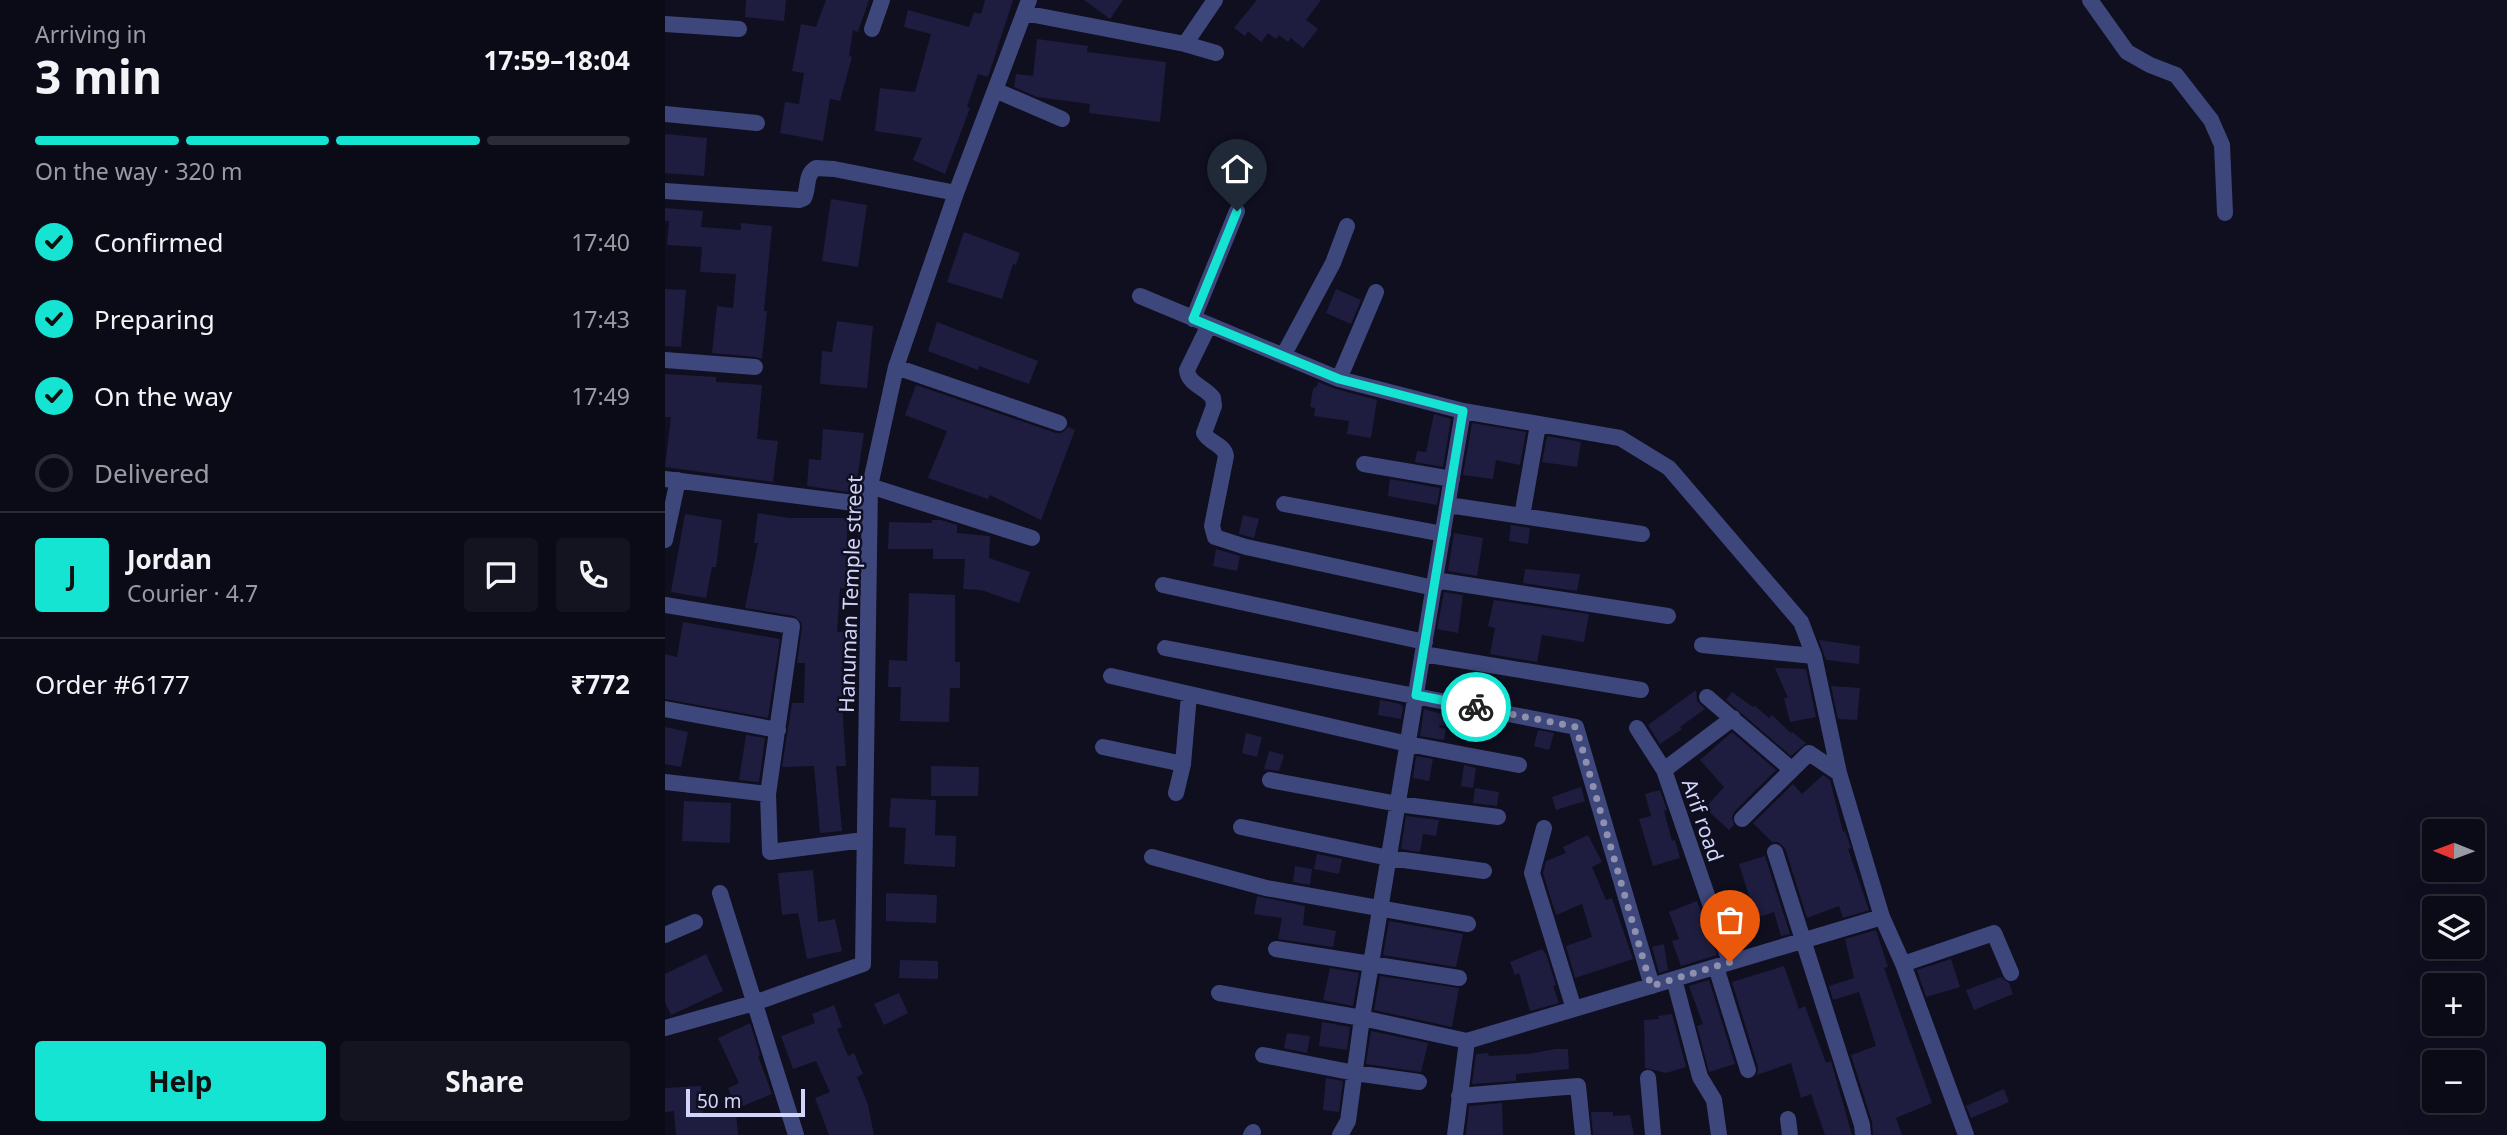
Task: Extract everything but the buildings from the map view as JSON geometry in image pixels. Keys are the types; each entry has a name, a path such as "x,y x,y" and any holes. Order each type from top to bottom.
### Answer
{"street":[{"path":"871,29 882,0"},
{"path":"1185,44 1215,0"},
{"path":"2090,0 2127,52 2176,75 2211,120 2222,145 2225,213"},
{"path":"1027,6 1216,53"},
{"name":"Hanuman Temple street","path":"754,1003 863,964 870,486 896,367 956,193 1027,6"},
{"path":"665,24 739,29"},
{"path":"995,90 1062,119"},
{"path":"665,114 757,123"},
{"path":"665,191 799,200 806,193 810,174 816,168 834,169 956,193"},
{"path":"1193,319 1237,211"},
{"path":"1283,356 1333,263 1347,226"},
{"path":"1339,379 1377,292"},
{"path":"1140,296 1339,379 1463,411 1620,438 1669,468 1801,622 1814,656 1839,773 1882,917 1903,964 1966,1135"},
{"path":"1209,326 1187,374 1192,382 1213,398 1214,406 1204,433 1210,441 1223,448 1226,456 1212,526 1215,537 1247,547 1435,584 1668,616"},
{"path":"665,360 755,366"},
{"path":"896,367 1059,423"},
{"path":"1340,1135 1348,1121 1362,1018 1463,411"},
{"path":"1522,516 1538,425"},
{"path":"1364,464 1452,478"},
{"path":"665,540 672,480 869,505"},
{"path":"870,486 1032,538"},
{"path":"1284,504 1443,534"},
{"path":"1448,505 1642,534"},
{"path":"1163,585 1424,648 1641,690"},
{"path":"665,605 792,626 768,794 770,852 865,841"},
{"path":"1702,645 1814,656"},
{"path":"1165,648 1576,727 1651,986"},
{"path":"1111,676 1408,744 1519,765"},
{"path":"1176,793 1183,764 1189,695"},
{"path":"1707,697 1791,769"},
{"path":"665,709 778,730"},
{"path":"1664,770 1733,718"},
{"name":"Arif road","path":"1637,728 1664,770 1723,965 1748,1070"},
{"path":"1103,747 1183,764"},
{"path":"1742,819 1809,753 1839,773"},
{"path":"1270,780 1398,804 1498,817"},
{"path":"665,782 768,794"},
{"path":"1241,827 1389,858 1484,871"},
{"path":"1544,828 1532,873 1574,1009"},
{"path":"1775,852 1863,1135"},
{"path":"1152,857 1266,888 1468,924"},
{"path":"720,892 796,1135"},
{"path":"1219,993 1362,1018 1458,1039 1574,1009 1882,917"},
{"path":"665,935 695,922"},
{"path":"1903,964 1994,933 2011,973"},
{"path":"1276,950 1459,978"},
{"path":"1674,979 1700,1077 1714,1100 1719,1135"},
{"path":"665,1028 754,1003"},
{"path":"1455,1135 1458,1039"},
{"path":"1263,1055 1419,1082"},
{"path":"1648,1078 1653,1135"},
{"path":"1458,1097 1578,1086 1583,1135"}],"way so far":[{"path":"1476,707 1576,727 1651,986 1730,962"}],"route":[{"path":"1237,211 1193,319 1339,379 1463,411 1416,695 1476,707"}]}
